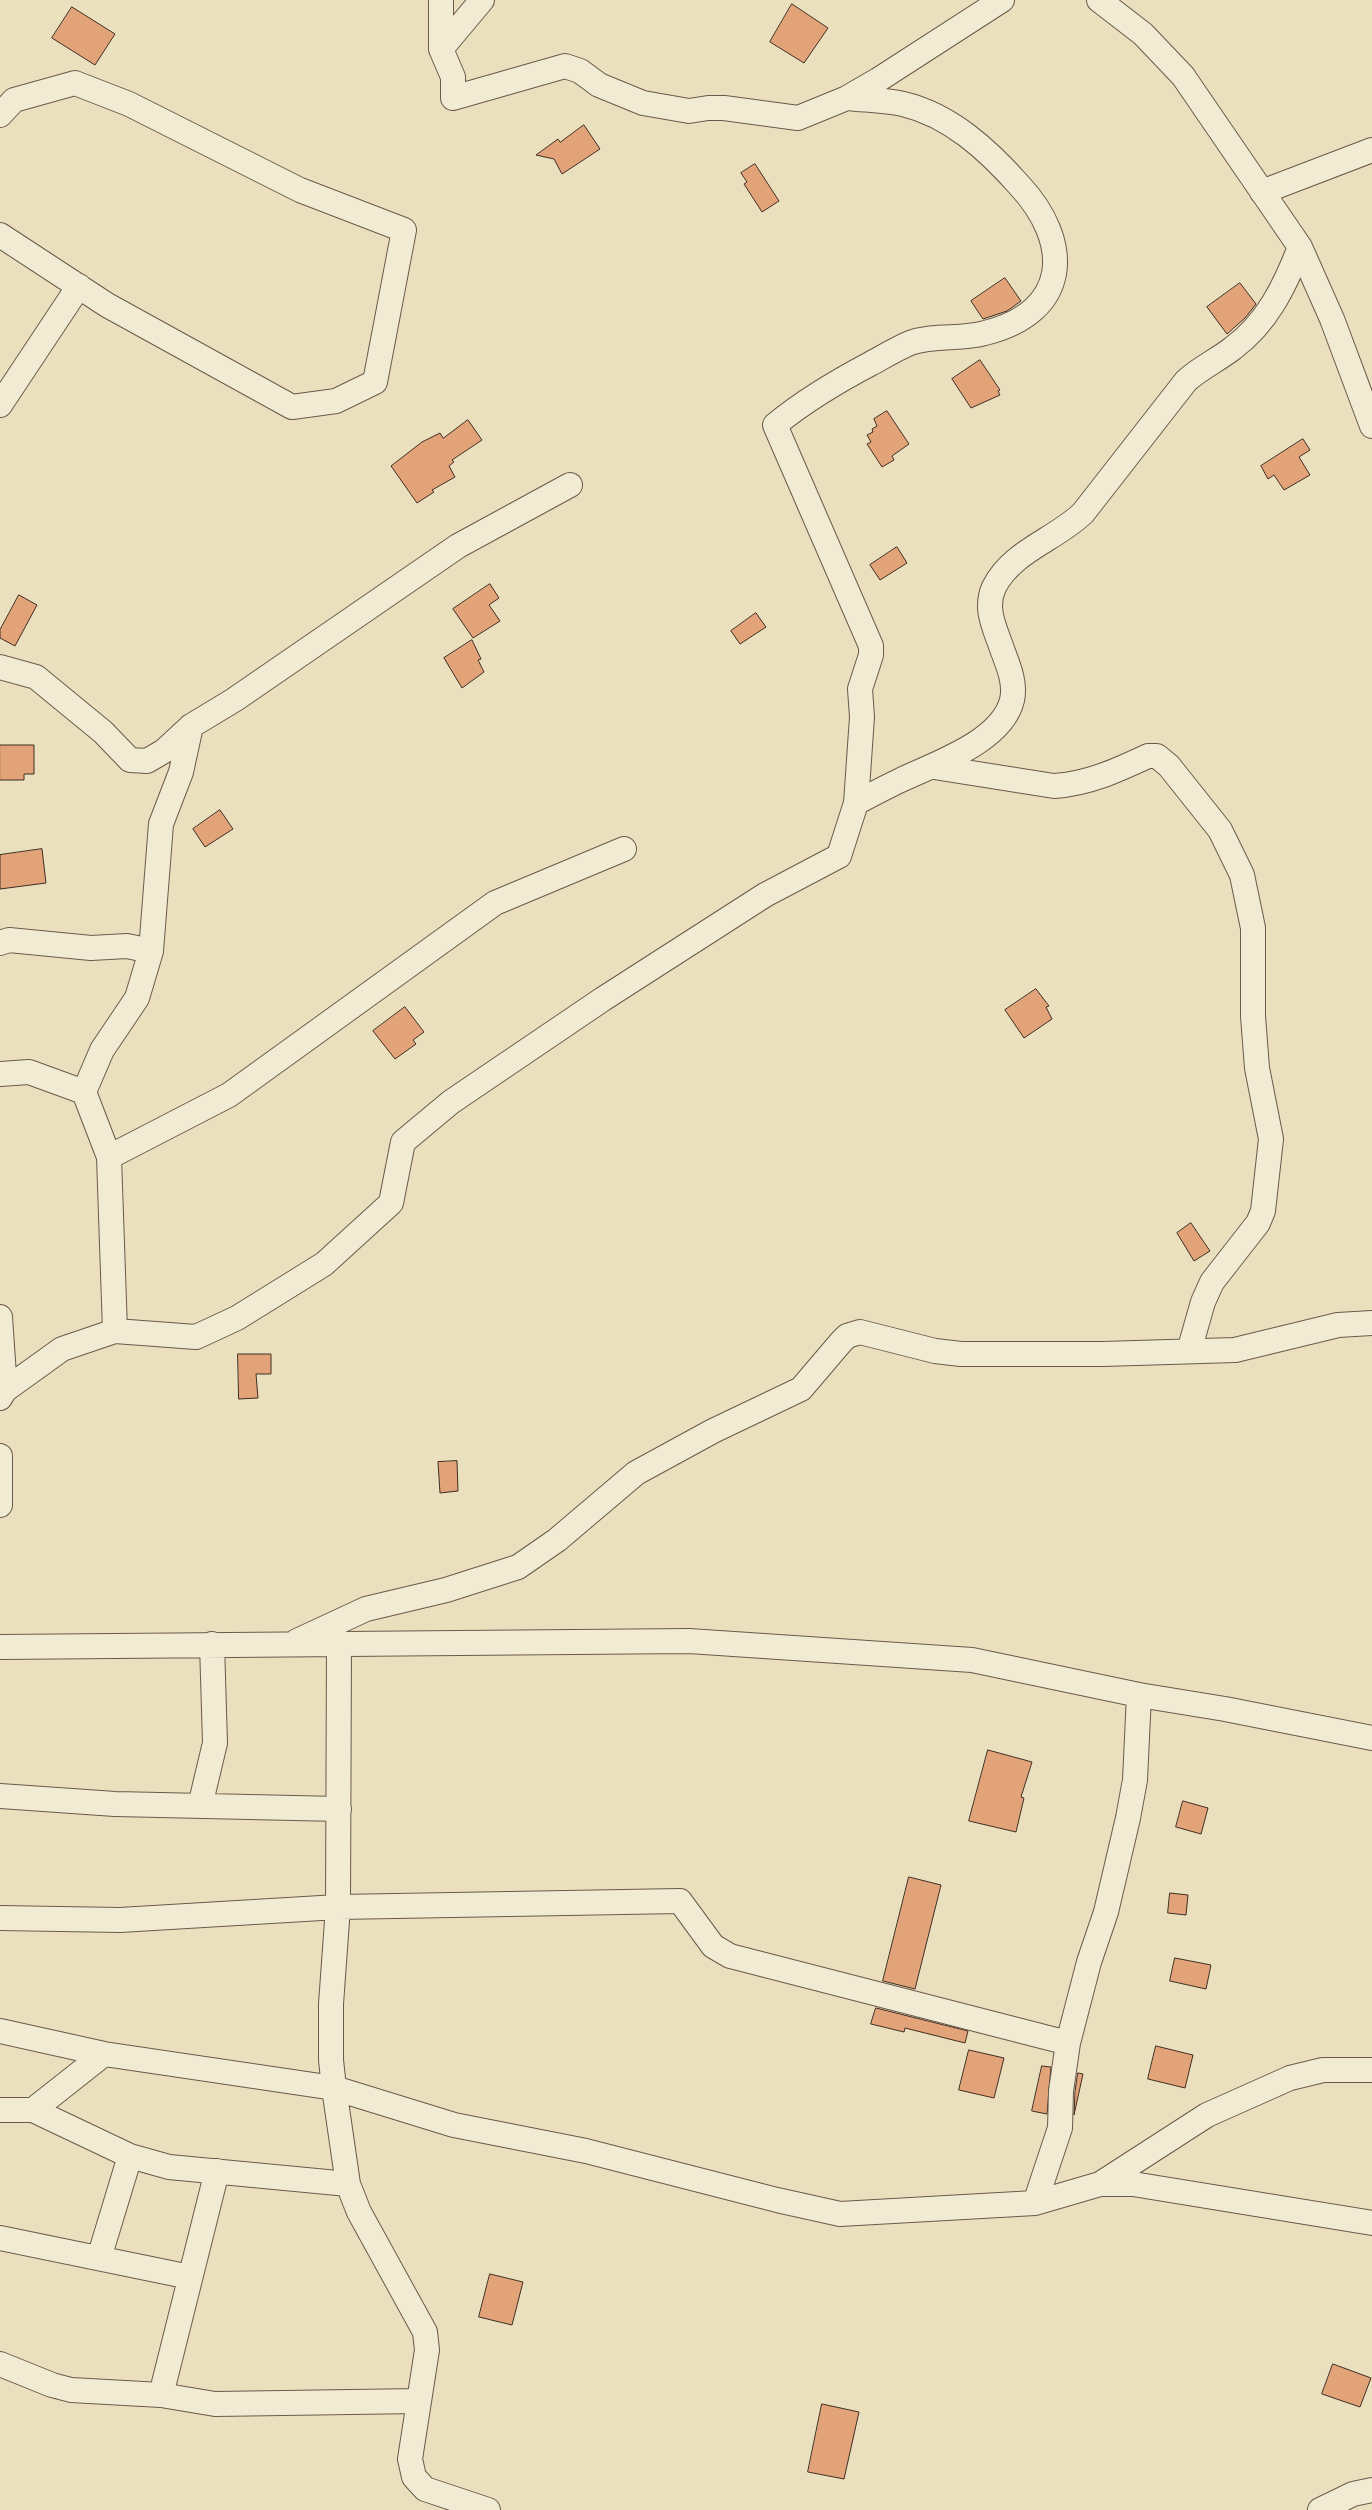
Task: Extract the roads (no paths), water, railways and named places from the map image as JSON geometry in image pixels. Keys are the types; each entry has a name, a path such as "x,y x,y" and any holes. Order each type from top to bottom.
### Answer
{"street":[{"path":"441,0 441,49 453,76 453,98 565,66 580,71 599,85 643,103 689,111 724,108 798,118 847,98 1002,0"},
{"path":"441,49 482,0"},
{"path":"1099,0 1143,34 1183,76 1300,247 1332,319 1372,426"},
{"path":"878,80 903,104"},
{"path":"0,115 14,100 75,83 128,104 300,190 404,230 375,382 336,401 292,407 107,305 0,235"},
{"path":"2,1394 62,1349 115,1331 196,1338 237,1318 324,1264 391,1203 403,1142 451,1102 603,999 765,895 839,856 856,803 862,716 860,689 871,655 870,646 775,425 796,407 835,383 910,343 936,337 971,336 986,333 1031,314 1043,302 1051,288 1054,272 1051,235 1036,205 988,152 944,119 903,104 847,98"},
{"path":"1262,192 1372,150"},
{"path":"856,803 902,779 934,767 963,752 987,734 1002,719 1012,702 1012,677 988,607 994,587 1003,572 1023,554 1068,527 1083,512 1186,381 1196,371 1236,346 1258,326 1286,282 1300,247"},
{"path":"0,406 79,286"},
{"path":"0,667 36,677 103,732 130,760 147,761 164,751 191,726 234,700 458,546 570,485"},
{"path":"115,1331 109,1158 84,1092 102,1050 137,998 151,951 161,824 181,772 191,726"},
{"path":"934,767 1054,786 1089,781 1148,756 1156,756 1169,766 1209,817 1234,855 1242,875 1254,928 1253,1016 1257,1068 1270,1140 1269,1165 1263,1211 1258,1223 1212,1282 1203,1302 1189,1351"},
{"path":"109,1158 229,1095 495,903 624,849"},
{"path":"0,943 9,940 90,948 127,946 151,951"},
{"path":"0,1074 29,1072 84,1092"},
{"path":"0,1317 2,1394"},
{"path":"293,1643 366,1609 446,1590 518,1567 557,1540 636,1474 713,1431 801,1389 841,1342 853,1334 860,1332 935,1351 961,1354 1103,1354 1235,1350 1338,1325 1372,1324"},
{"path":"0,1456 0,1505"},
{"path":"0,1647 293,1643 698,1642 972,1660 1139,1695 1225,1709 1372,1738"},
{"path":"339,1643 338,1907 331,2004 331,2060 348,2184 359,2212 425,2332 427,2350 410,2459 414,2477 426,2489 488,2510"},
{"path":"200,1806 215,1743 212,1644"},
{"path":"1035,2203 1060,2128 1061,2091 1068,2043 1089,1962 1106,1912 1128,1818 1135,1780 1139,1695"},
{"path":"0,1796 115,1804 339,1809"},
{"path":"0,1918 120,1920 338,1907 680,1901 713,1946 730,1956 1068,2043"},
{"path":"0,2031 104,2054 334,2088 424,2117 474,2130 586,2151 776,2200 840,2214 1035,2203 1100,2184 1133,2184 1166,2188 1244,2204 1372,2223"},
{"path":"33,2110 104,2054"},
{"path":"1100,2184 1207,2115 1290,2078 1323,2070 1372,2070"},
{"path":"0,2110 33,2110 130,2156 168,2166 348,2184"},
{"path":"99,2258 130,2156"},
{"path":"161,2394 217,2171"},
{"path":"0,2238 190,2277"},
{"path":"0,2364 52,2385 71,2390 161,2394 215,2404 419,2401"},
{"path":"1320,2510 1353,2494 1372,2490"}]}
